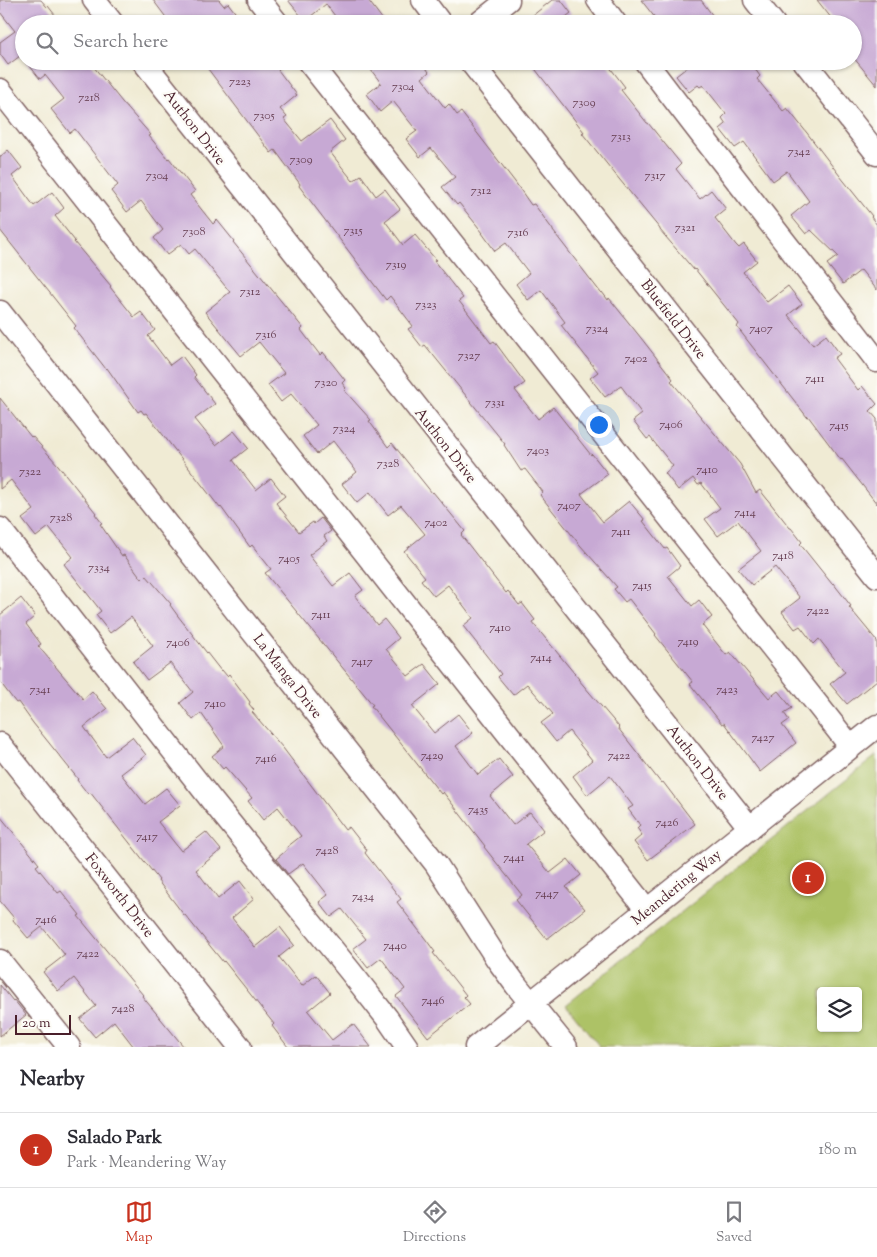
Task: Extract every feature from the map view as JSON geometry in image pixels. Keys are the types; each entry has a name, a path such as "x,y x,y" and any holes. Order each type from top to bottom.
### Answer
{"street":[{"path":"94,0 106,15"},
{"path":"259,0 271,15"},
{"path":"423,0 434,15"},
{"path":"489,15 508,0"},
{"path":"598,0 609,15"},
{"path":"755,0 767,15"},
{"name":"Authon Drive","path":"150,70 750,828"},
{"path":"315,70 851,747"},
{"name":"Bluefield Drive","path":"477,70 877,576"},
{"path":"652,70 877,361"},
{"path":"811,70 877,154"},
{"path":"0,90 647,910"},
{"name":"La Manga Drive","path":"0,312 436,864 498,960 566,1047"},
{"path":"0,529 201,787 387,1018 407,1047"},
{"name":"Meandering Way","path":"476,1047 877,726"},
{"name":"Foxworth Drive","path":"0,744 240,1047"},
{"path":"0,960 68,1047"}],"green space":[{"path":"877,755 877,1047 600,1047 566,1005"}],"building":[{"path":"0,0 41,0 55,15 15,15 15,31 0,12"},
{"path":"153,0 219,0 224,6 228,3 237,15 164,15"},
{"path":"288,0 368,0 379,15 334,15 326,4 312,15 300,15"},
{"path":"552,0 561,0 571,13 568,15 533,15"},
{"path":"641,0 701,0 712,15 653,15"},
{"path":"817,0 877,0 877,86 862,68 862,15 829,15"},
{"path":"15,31 15,60 8,65 0,54 0,42"},
{"path":"33,70 96,70 195,191 190,195 213,224 217,220 303,328 301,330 320,355 323,352 345,380 342,383 346,388 344,390 371,420 369,421 388,447 392,443 465,531 461,535 506,593 508,591 519,605 522,603 535,620 532,622 619,727 695,824 648,860 634,842 642,835 637,828 640,825 628,809 633,806 610,776 587,795 573,776 592,760 569,731 556,742 541,723 553,714 527,684 513,695 498,677 501,674 463,626 473,618 448,585 434,596 421,580 425,577 404,551 425,534 401,505 388,515 370,492 357,503 342,484 357,472 333,441 317,454 303,436 317,425 291,394 281,402 268,385 284,373 259,342 241,356 205,312 230,292 195,249 189,254 181,244 167,255 154,238 163,230 141,201 127,212 111,191 118,185 75,129 70,133 51,109 64,99 45,75 40,79"},
{"path":"209,70 278,70 297,95 280,109 287,117 284,119 302,141 330,120 345,140 330,152 353,181 361,175 376,196 385,189 400,209 385,221 403,245 415,235 436,260 434,261 463,298 459,301 491,343 494,341 525,383 515,390 538,419 553,407 608,474 581,494 603,522 629,501 680,566 668,576 692,606 699,600 712,617 702,625 726,655 730,652 769,698 778,691 792,708 784,713 789,720 782,725 796,743 760,772 724,723 722,724 690,684 693,682 629,599 625,602 614,589 617,587 540,495 543,492 525,469 521,471 505,444 425,345 422,347 408,329 413,326 390,296 386,300 299,186 300,184 275,150 271,153"},
{"path":"371,70 428,70 429,72 422,78 445,108 449,104 457,115 461,112 531,205 534,204 601,293 608,300 609,298 673,379 671,381 740,464 756,493 760,490 802,542 800,544 851,606 849,607 877,641 877,680 847,704 830,684 845,672 819,639 814,644 800,626 795,629 782,612 800,598 775,567 752,585 738,569 761,551 738,521 718,536 705,519 720,508 701,483 698,485 693,478 678,490 665,473 673,466 650,437 647,439 633,421 642,414 621,386 605,397 590,378 598,372 561,325 565,322 541,290 528,300 516,284 529,273 506,243 495,251 459,203 457,205 442,187 455,177 431,148 420,157 406,139 417,131 393,101 380,112 367,94 381,83"},
{"path":"536,70 612,70 625,87 621,90 681,164 676,169 700,199 711,190 726,209 715,218 736,245 739,248 744,244 757,261 743,272 767,302 788,286 802,304 788,315 813,345 826,335 840,354 834,358 858,390 862,386 877,404 870,411 877,419 877,504 737,327 739,324 695,269 660,230 582,133 584,132"},
{"path":"684,70 756,70 760,76 757,79 783,111 787,108 872,216 877,225 877,290 861,270 843,284 827,264 838,256 811,230 806,234 791,216 809,201 787,171 773,181 744,142 735,148 720,129 726,124 722,118 726,114 703,85 700,87 698,85 689,92 676,76"},
{"path":"8,150 22,168 12,176 34,206 52,192 64,208 55,216 134,317 141,312 155,330 148,336 170,365 182,356 196,375 194,377 215,404 195,419 216,445 234,431 248,448 233,460 256,490 271,478 285,496 276,503 299,532 321,518 331,531 324,536 327,541 309,555 333,586 350,573 363,590 355,596 377,625 384,619 399,638 386,649 408,676 424,664 440,684 412,706 434,733 458,714 473,733 456,746 478,775 499,759 513,777 490,796 513,825 530,812 544,830 526,844 550,873 568,859 581,875 566,887 585,909 547,939 516,900 522,895 485,846 443,792 441,794 371,706 373,705 265,573 271,569 252,545 250,547 221,507 146,413 144,414 141,410 138,412 107,368 74,328 76,326 0,230 0,157"},
{"path":"0,398 31,437 58,465 96,513 102,523 100,524 122,556 124,555 142,579 146,575 171,604 178,616 221,671 227,676 229,674 250,702 249,704 254,710 252,712 283,748 345,830 349,827 367,850 365,853 401,899 397,902 466,995 464,997 470,1004 428,1037 396,996 405,989 381,958 368,968 353,949 366,939 342,909 331,917 319,902 328,895 303,863 288,874 276,859 301,836 278,807 263,820 248,801 252,798 225,767 223,769 212,756 224,746 201,713 193,720 180,703 193,692 170,663 147,680 133,662 153,646 131,617 110,633 96,615 101,611 64,564 73,557 49,527 36,537 22,519 34,510 11,480 0,489"},
{"path":"21,598 35,616 26,624 41,644 38,646 83,699 92,691 107,709 84,727 106,757 132,737 146,755 121,774 145,804 166,788 180,805 158,822 181,851 206,832 221,850 196,870 218,899 240,881 254,899 232,918 255,947 280,927 294,945 279,957 302,986 316,975 330,993 308,1011 332,1040 353,1024 371,1047 288,1047 272,1026 274,1024 224,961 184,915 159,880 90,792 88,794 18,702 16,703 0,682 0,615"},
{"path":"0,816 39,864 36,866 58,893 61,891 80,915 78,916 184,1047 134,1047 114,1021 95,1037 80,1019 96,1006 74,978 58,991 43,972 65,955 42,927 28,938 0,901"},
{"path":"0,985 26,1015 0,1036"}],"place":[{"name":"Salado Park","path":"808,878"}]}
